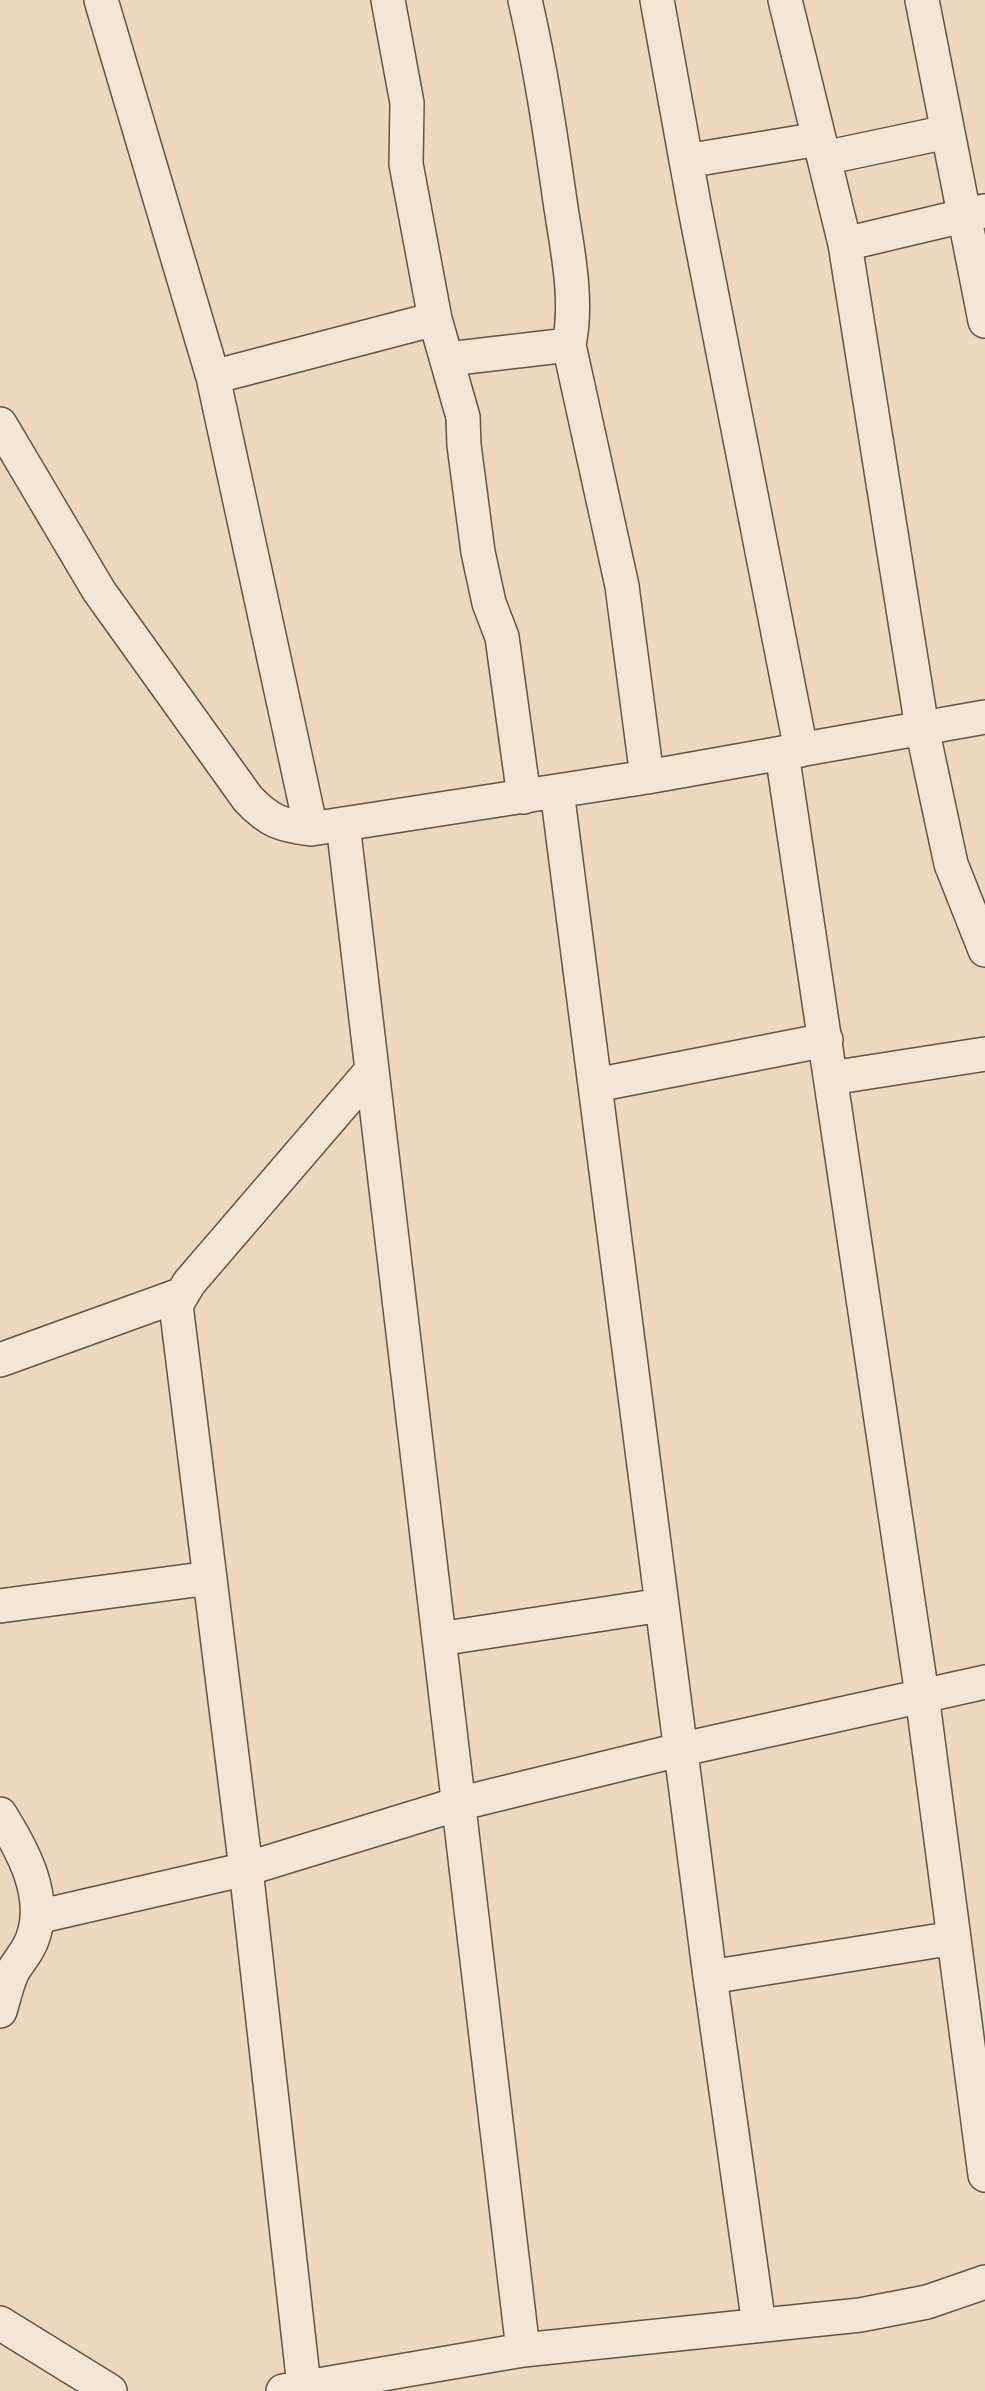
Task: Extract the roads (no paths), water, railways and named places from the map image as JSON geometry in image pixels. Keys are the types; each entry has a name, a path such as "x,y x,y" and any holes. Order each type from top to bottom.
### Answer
{"street":[{"path":"101,0 213,377 327,826 372,1070 524,2350"},
{"path":"388,0 407,103 406,164 435,319 464,417 464,445 478,552 489,603 502,637 524,796"},
{"path":"525,0 543,80 571,279 572,329 569,345 622,586 647,777"},
{"path":"657,0 792,751 825,1040 922,1695 985,2175"},
{"path":"785,0 845,244 922,728 951,864 985,950"},
{"path":"922,0 947,132 974,214 985,321"},
{"path":"686,161 821,148 947,132"},
{"path":"845,244 974,214"},
{"path":"213,377 435,319"},
{"path":"448,359 569,345"},
{"path":"0,424 99,591 248,799 264,816 284,825 327,826 557,791 985,717"},
{"path":"557,791 710,1977 759,2325"},
{"path":"596,1085 825,1040"},
{"path":"831,1078 985,1054"},
{"path":"372,1070 180,1295 176,1305 246,1869 294,2389 524,2350 860,2315 927,2302 985,2283"},
{"path":"0,1360 180,1295"},
{"path":"0,1606 210,1578"},
{"path":"439,1639 663,1605"},
{"path":"37,1917 246,1869 458,1804 682,1749 985,1682"},
{"path":"0,1814 16,1839 34,1884 37,1917 32,1940 12,1973 0,2011"},
{"path":"710,1977 954,1938"},
{"path":"0,2323 110,2391"}]}
